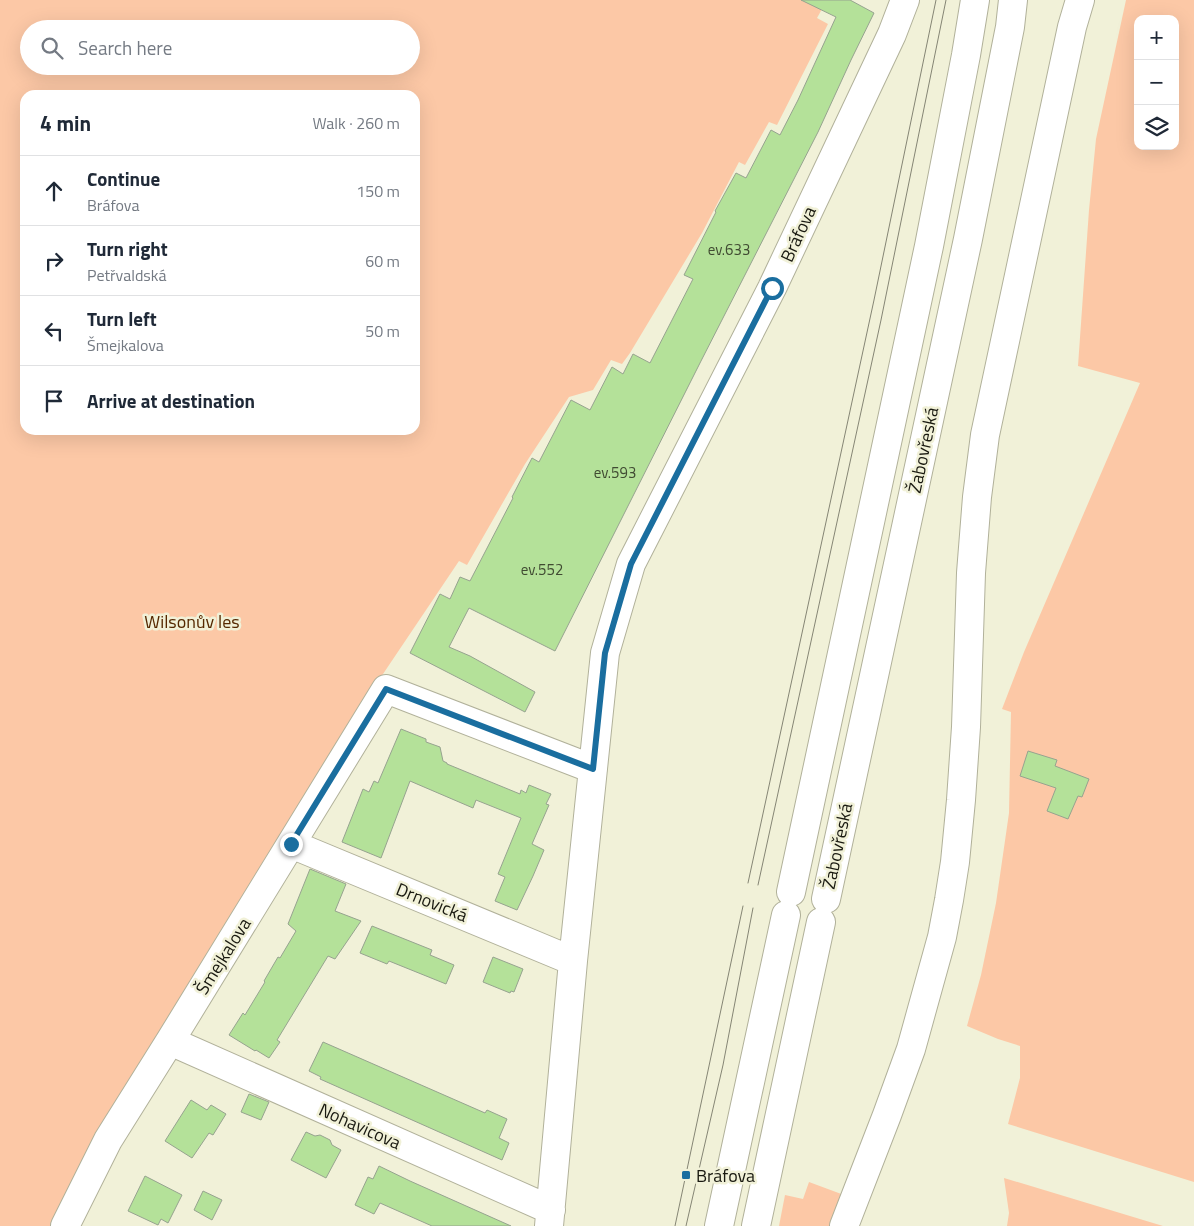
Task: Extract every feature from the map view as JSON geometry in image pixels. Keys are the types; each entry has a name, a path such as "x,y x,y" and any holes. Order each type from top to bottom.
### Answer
{"main road":[{"name":"Bráfova","path":"550,1218 573,961 605,653 631,564 772,288 892,34 905,0"},
{"name":"Žabovřeská","path":"719,1226 929,246 975,0"},
{"name":"Žabovřeská","path":"756,1226 968,239 1010,27 1013,0"},
{"path":"844,1226 911,1049 942,937 955,862 961,800 966,727 971,573 977,497 985,435 1072,27 1080,0"},
{"name":"Šmejkalova","path":"65,1226 108,1140 386,689 593,769"},
{"name":"Drnovická","path":"291,844 573,961"},
{"name":"Nohavicova","path":"170,1042 550,1218"}],"green space":[{"name":"Wilsonův les","path":"0,0 827,0 817,18 828,24 777,125 769,122 745,165 739,162 702,233 630,353 622,364 611,360 593,390 569,397 525,464 467,565 459,561 383,674 100,1136 54,1226 0,1226"},
{"path":"1126,0 1194,0 1194,1182 1008,1124 1020,1078 1020,1046 967,1026 981,975 996,903 1009,813 1011,712 1002,709 1024,652 1140,383 1078,366 1096,139"},
{"path":"1004,1178 1163,1226 1007,1226 1009,1213"},
{"path":"809,1182 844,1195 831,1226 779,1226 785,1195 803,1199"}],"building":[{"path":"801,0 850,0 874,13 818,132 555,651 469,608 449,647 470,656 535,692 525,712 410,653 440,594 450,599 460,577 470,581 532,458 539,462 571,400 590,410 612,367 623,374 633,354 650,363 693,279 684,275 715,211 736,173 746,178 771,130 780,135 836,17"},
{"path":"401,729 440,747 443,761 447,764 520,794 521,790 526,793 529,785 551,794 546,804 549,805 532,844 544,850 517,910 495,901 505,877 498,874 521,818 476,800 473,808 410,781 381,858 342,842 363,789 369,792 374,781 378,783"},
{"path":"1028,751 1057,760 1055,766 1089,779 1082,797 1078,796 1068,819 1047,811 1056,788 1020,776"},
{"path":"310,869 346,884 335,911 361,921 335,959 328,956 277,1040 280,1042 269,1058 229,1035 243,1013 245,1015 278,957 280,958 296,931 288,924"},
{"path":"372,926 432,950 430,955 454,965 446,984 389,961 387,964 360,953"},
{"path":"493,957 523,969 514,992 511,991 510,993 483,982"},
{"path":"323,1042 485,1113 487,1110 507,1119 499,1138 509,1143 502,1160 320,1079 321,1077 309,1071"},
{"path":"249,1094 269,1102 261,1120 241,1112"},
{"path":"191,1100 207,1110 211,1105 226,1114 213,1135 209,1133 192,1158 165,1141"},
{"path":"306,1132 315,1136 320,1135 330,1140 332,1145 341,1150 326,1178 291,1160"},
{"path":"379,1166 511,1226 432,1226 380,1203 374,1214 355,1205 368,1177 373,1179"},
{"path":"145,1176 182,1195 168,1223 161,1219 158,1225 128,1211"},
{"path":"203,1191 222,1200 212,1220 194,1210"}],"tram line":[{"path":"748,883 874,300 936,0"},
{"path":"758,885 881,320 946,0"},
{"path":"675,1226 743,906"},
{"path":"686,1226 723,1065 753,908"}],"place":[{"name":"Bráfova","path":"686,1175"}],"route":[{"path":"291,844 386,689 593,769 605,653 631,564 772,288"}]}
